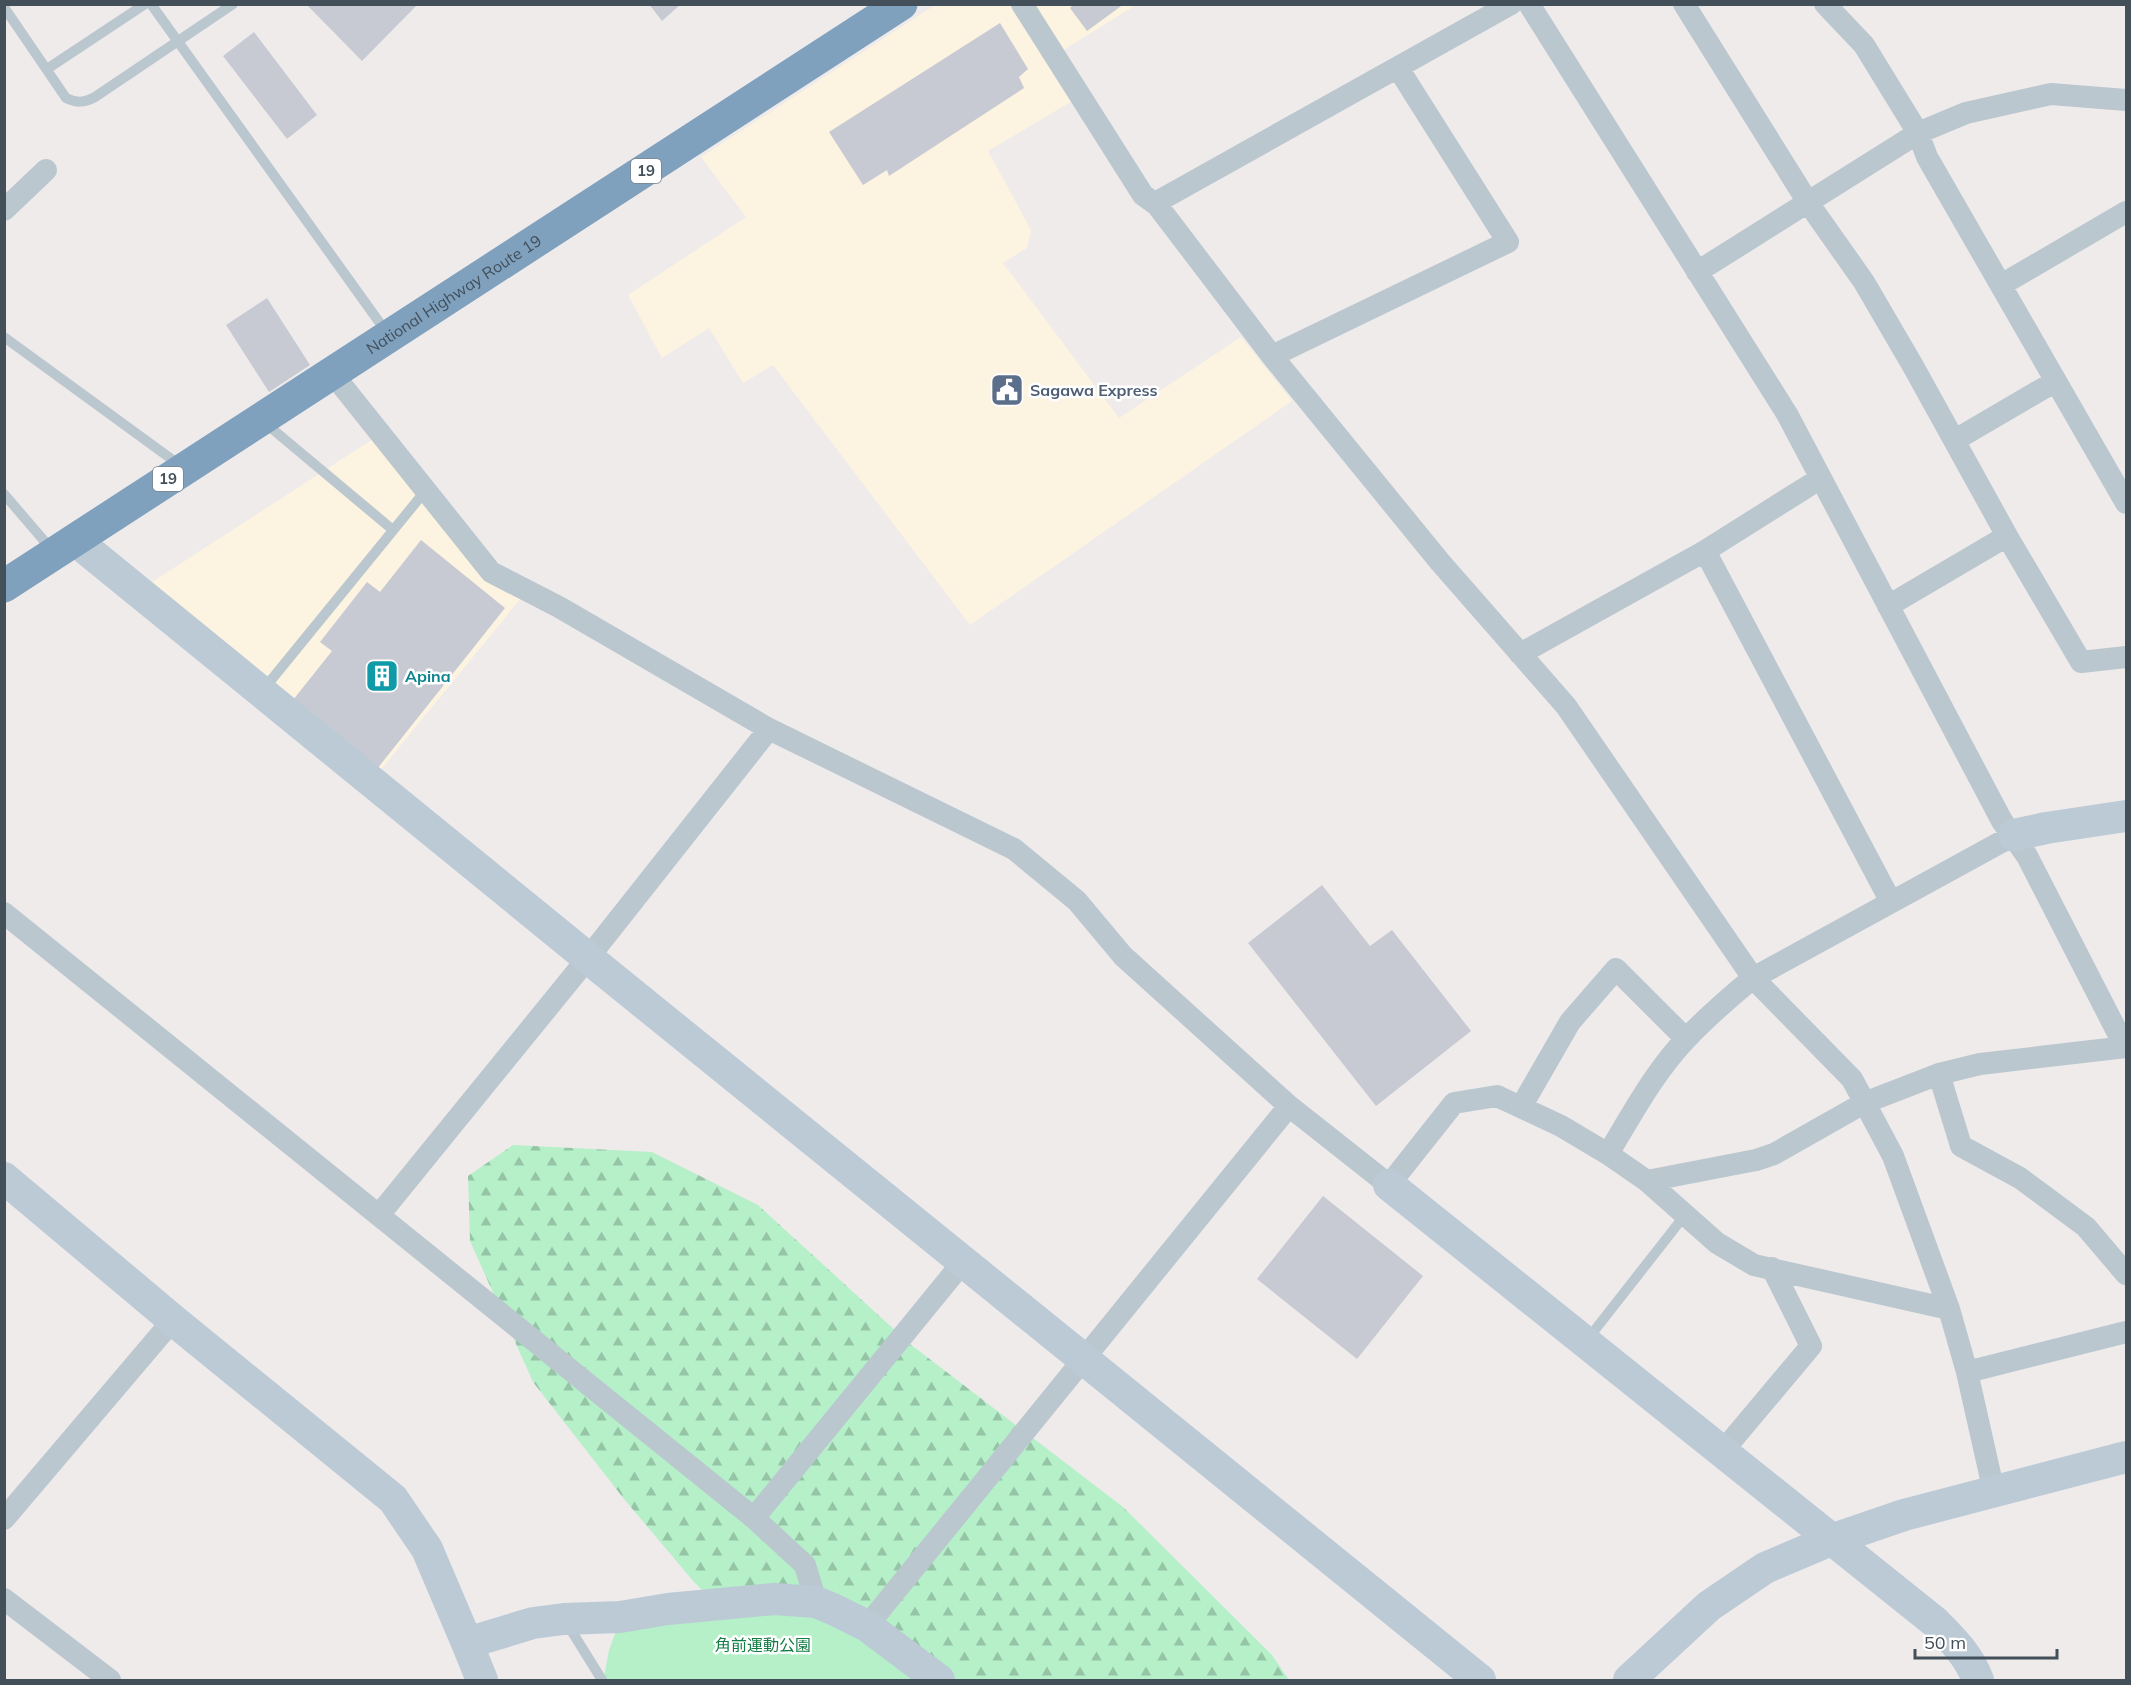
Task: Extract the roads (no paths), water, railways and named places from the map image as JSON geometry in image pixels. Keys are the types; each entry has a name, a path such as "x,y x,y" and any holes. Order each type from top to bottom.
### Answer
{"highway":[{"name":"National Highway Route 19","path":"4,586 901,4"}],"street":[{"path":"1022,4 1143,195 1155,204 1272,356 1440,562 1566,706 1753,978 1852,1079 1893,1156 1949,1309 1967,1372 1994,1492"},
{"path":"1155,204 1511,4"},
{"path":"1529,4 1787,414 2002,821 2027,856 2126,1047 1980,1064 1939,1074 1864,1103 1774,1154 1756,1160 1647,1181"},
{"path":"1684,4 1809,204 1864,282 2081,662 2127,657"},
{"path":"1826,4 1864,45 1918,133 1927,157 2127,503"},
{"path":"1272,356 1508,242 1398,68"},
{"path":"1697,272 1809,204 1918,133 1966,113 2051,94 2127,100"},
{"path":"4,210 40,185"},
{"path":"2001,285 2127,212"},
{"path":"332,373 491,572 559,607 769,729 1014,849 1077,902 1123,956 1289,1106 1935,1622 1972,1664 1978,1680"},
{"path":"1954,440 2056,381"},
{"path":"1520,654 1705,551 1821,478"},
{"path":"1888,606 2007,536"},
{"path":"64,547 261,692 1480,1680"},
{"path":"1705,551 1891,902"},
{"path":"380,1215 769,729"},
{"path":"1608,1154 1648,1089 1686,1039 1720,1005 1753,978 2014,836 2046,828 2127,816"},
{"path":"4,913 754,1518 805,1565 816,1602"},
{"path":"1521,1107 1570,1022 1616,969 1686,1039"},
{"path":"1939,1074 1961,1146 2020,1178 2086,1227 2127,1274"},
{"path":"1389,1185 1454,1103 1497,1096 1561,1126 1608,1154 1647,1181 1718,1244 1754,1265 1949,1309"},
{"path":"867,1626 1289,1106"},
{"path":"4,1178 173,1320 393,1499 428,1549 482,1680"},
{"path":"754,1518 963,1262"},
{"path":"1722,1452 1811,1346 1772,1268"},
{"path":"4,1519 173,1320"},
{"path":"1967,1372 2127,1332"},
{"path":"1629,1680 1709,1606 1765,1568 1831,1539 1904,1515 2127,1457"},
{"path":"4,1599 110,1680"},
{"path":"467,1643 533,1623 564,1619 620,1617 668,1608 774,1599 816,1602 867,1626 939,1680"}],"lane":[{"path":"47,69 145,4"},
{"path":"151,4 389,336"},
{"path":"4,7 66,98 75,103 87,101 233,4"},
{"path":"4,337 185,468"},
{"path":"261,420 393,530"},
{"path":"261,692 426,490"},
{"path":"4,494 46,543 64,547"},
{"path":"1585,1343 1685,1215"},
{"path":"564,1619 602,1680"}],"place":[{"name":"Sagawa Express","path":"1007,390"},
{"name":"Apina","path":"382,676"}],"park label":[{"name":"角前運動公園","path":"763,1645"}]}
